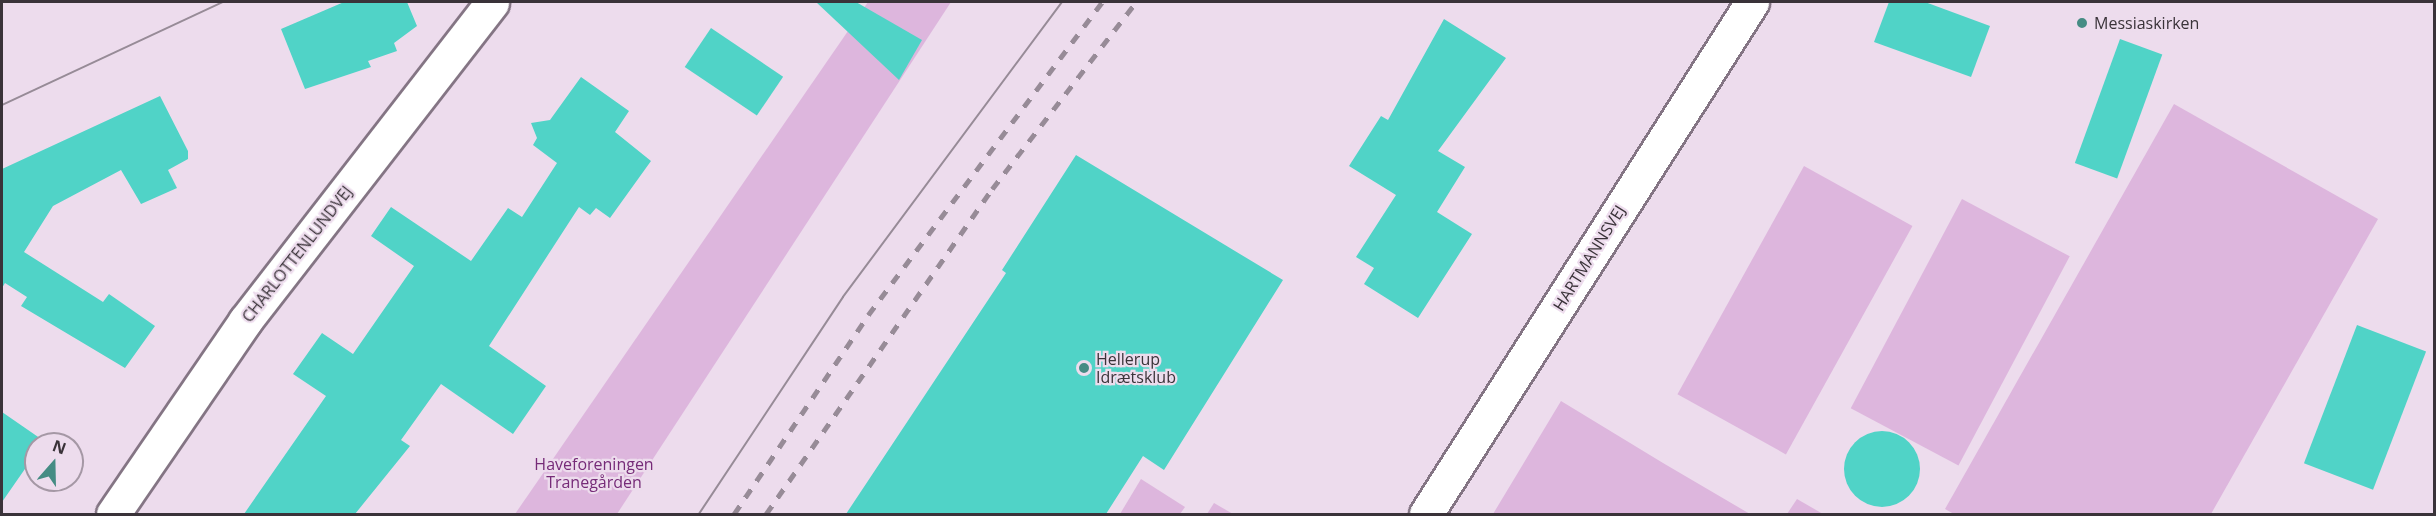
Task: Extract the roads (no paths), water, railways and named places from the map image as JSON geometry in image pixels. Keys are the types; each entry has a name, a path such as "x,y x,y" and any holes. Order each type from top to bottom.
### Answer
{"street":[{"name":"CHARLOTTENLUNDVEJ","path":"113,514 245,321 492,2"},
{"name":"HARTMANNSVEJ","path":"1426,514 1752,2"}],"tram line":[{"path":"2,105 223,2"},
{"path":"699,514 843,297 1062,2"}],"railway":[{"path":"734,514 868,315 1102,2"},
{"path":"766,514 992,189 1136,2"}],"place":[{"name":"Messiaskirken","path":"2082,23"},
{"name":"Hellerup Idrætsklub","path":"1084,368"}],"park label":[{"name":"Haveforeningen Tranegården","path":"594,473"}]}
